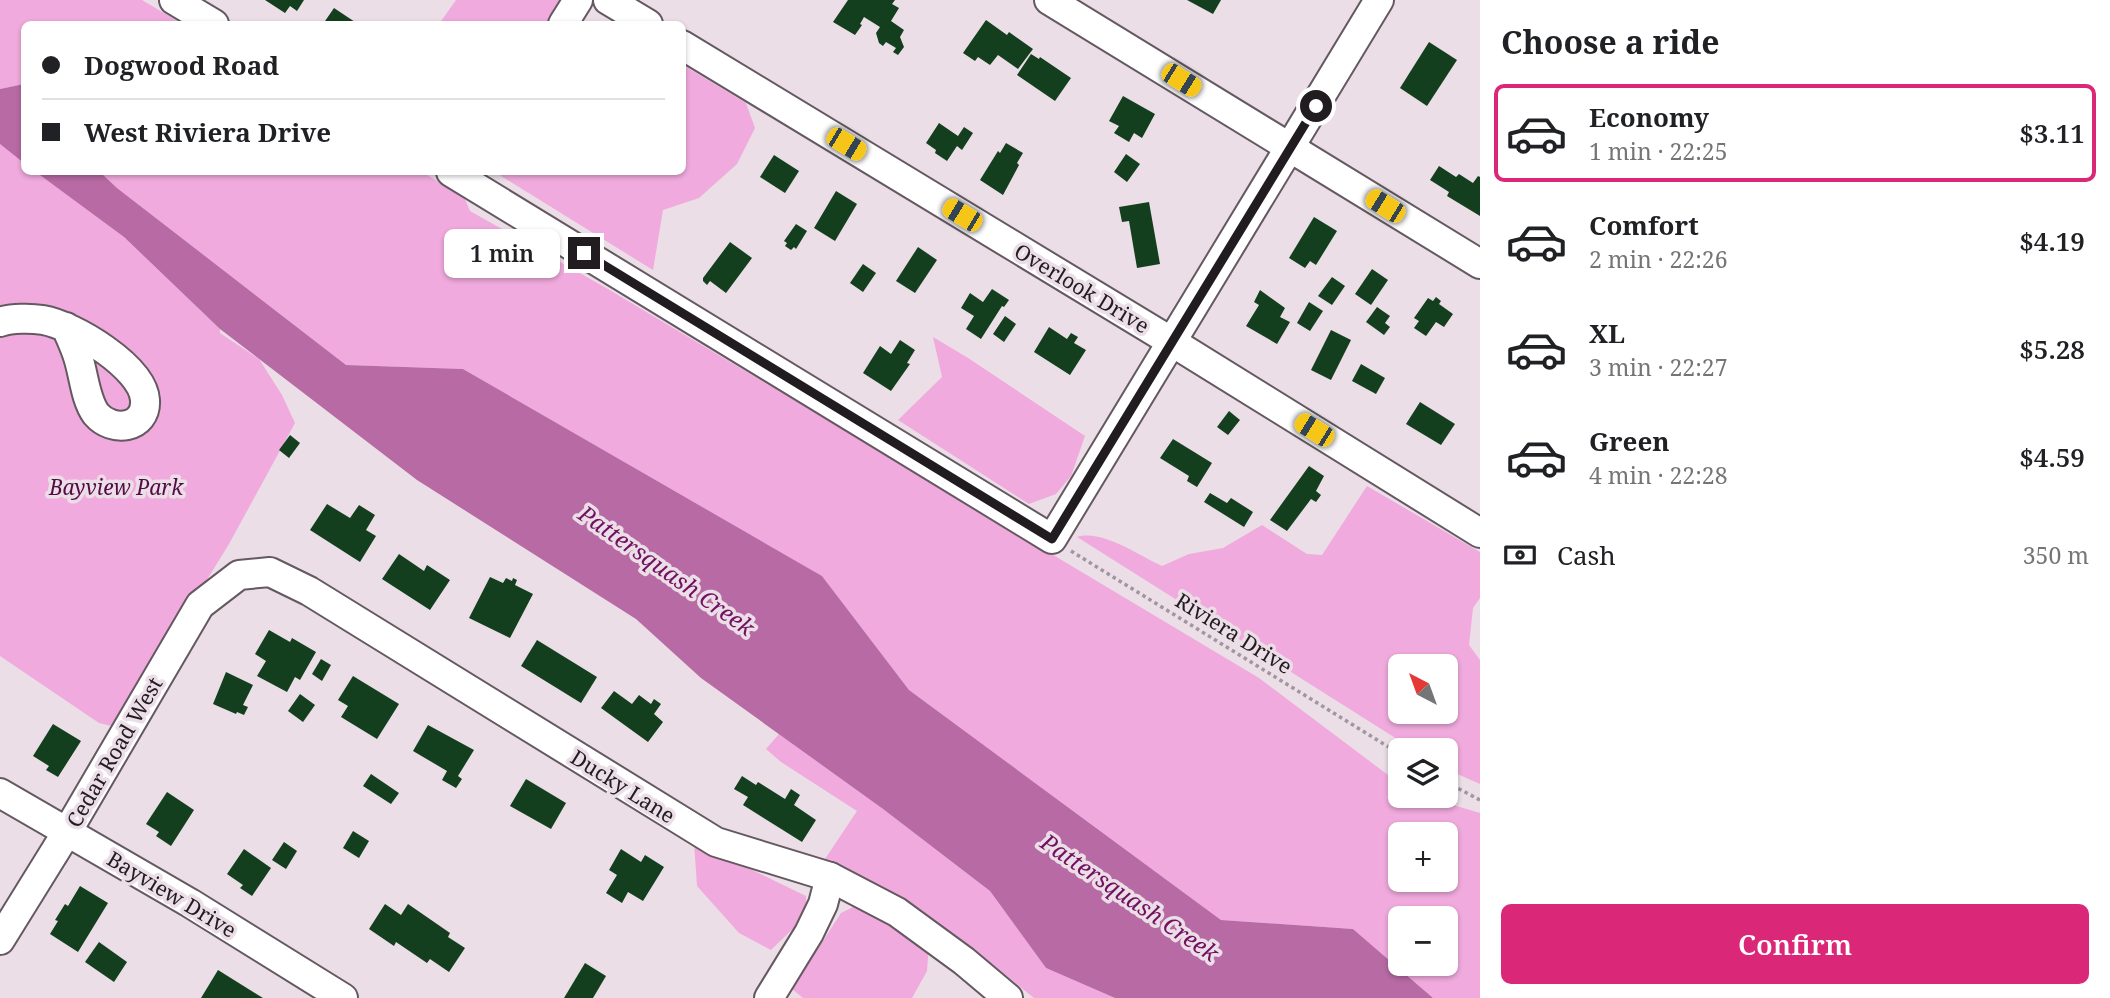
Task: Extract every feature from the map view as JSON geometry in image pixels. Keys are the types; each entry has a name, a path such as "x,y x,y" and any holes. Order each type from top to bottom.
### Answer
{"street":[{"path":"174,0 209,21"},
{"path":"565,21 578,0"},
{"path":"608,0 643,21"},
{"path":"1049,0 1480,264"},
{"path":"464,175 1052,539 1379,0"},
{"name":"Overlook Drive","path":"686,48 1172,342 1480,533"},
{"path":"0,322 43,320 66,327"},
{"name":"Ducky Lane","path":"239,575 270,572 309,591 716,842 830,877 897,912 964,961 1008,998"},
{"name":"Cedar Road West","path":"0,940 67,832 200,605 239,575"},
{"name":"Bayview Drive","path":"0,793 190,903 343,998"},
{"path":"769,998 809,933 823,904 830,877"}],"path":[{"name":"Riviera Drive","path":"1052,539 1388,747"},
{"path":"1458,788 1480,800"}],"green space":[{"path":"0,0 142,0 177,21 21,21 21,85 0,89"},
{"path":"456,0 562,0 548,21 441,21"},
{"path":"686,67 746,103 755,128 737,164 699,198 663,210 653,270 501,176 686,175"},
{"name":"Bayview Park","path":"0,144 21,160 21,175 41,175 124,237 220,329 220,333 259,359 282,395 295,423 229,544 116,727 99,723 0,656"},
{"path":"103,175 427,175 464,197 470,211 608,289 1259,678 1388,775 1388,808 1458,806 1480,813 1480,998 1433,998 1407,976 1458,976 1458,906 1388,906 1388,959 1353,929 1221,920 909,690 822,576 463,369 346,365"},
{"path":"933,337 1085,436 1071,476 1056,494 1029,504 898,420 942,377"},
{"path":"1367,486 1480,552 1480,598 1473,608 1469,645 1480,660 1480,784 1458,774 1458,738 1395,738 1077,537 1087,535 1109,540 1162,566 1189,554 1223,548 1262,525 1307,554 1322,555"},
{"path":"779,734 990,891 1046,968 1115,998 1034,998 992,964 887,891 823,862 857,811 781,762 766,749"},
{"path":"694,842 806,896 806,916 771,950 739,933 697,886"},
{"path":"857,905 929,944 927,971 912,998 803,998 792,989 841,913"}],"water":[{"path":"21,85 21,161 0,144 0,89"},
{"name":"Pattersquash Creek","path":"40,175 103,175 346,365 463,369 822,576 909,690 1221,920 1353,929 1388,959 1388,976 1407,976 1433,998 1115,998 1046,968 990,891 883,809 701,678 636,619 417,480 220,329 124,237"}],"building":[{"path":"265,0 304,0 297,11 290,6 285,13"},
{"path":"848,0 895,0 892,4 899,8 891,21 904,30 900,37 904,47 898,55 893,52 896,48 886,42 883,46 879,43 876,33 880,27 864,17 855,35 833,22"},
{"path":"1187,0 1221,0 1213,14"},
{"path":"334,8 354,21 325,21"},
{"path":"986,20 1033,49 1018,69 998,55 990,65 978,57 975,61 963,53"},
{"path":"1429,42 1457,60 1427,106 1400,88"},
{"path":"1031,54 1071,78 1055,101 1017,75"},
{"path":"1123,96 1155,114 1142,138 1134,133 1129,142 1114,133 1119,126 1109,121"},
{"path":"939,123 958,136 964,127 973,133 962,150 957,146 947,161 926,143"},
{"path":"1006,143 1023,153 1003,195 980,180"},
{"path":"1126,154 1140,164 1127,182 1114,172"},
{"path":"774,155 799,171 785,193 760,177"},
{"path":"1439,166 1456,177 1459,174 1473,183 1480,177 1480,216 1447,196 1449,192 1430,180"},
{"path":"836,191 857,204 835,241 814,228"},
{"path":"1149,202 1160,264 1137,268 1129,221 1122,222 1119,207"},
{"path":"1314,217 1337,231 1316,265 1310,261 1305,268 1289,258"},
{"path":"796,224 807,231 796,249 794,247 791,250 785,246 787,243 784,241"},
{"path":"730,242 752,258 726,293 710,281 707,285 703,278"},
{"path":"918,247 937,260 915,293 896,281"},
{"path":"863,264 876,273 863,292 850,283"},
{"path":"1372,269 1388,280 1371,305 1355,294"},
{"path":"1332,277 1345,286 1332,305 1318,296"},
{"path":"992,289 1009,300 1002,306 981,339 966,329 974,316 961,308 970,293 983,302"},
{"path":"1260,290 1285,308 1280,317 1290,322 1277,344 1246,326 1259,305 1254,302"},
{"path":"1436,297 1441,301 1439,304 1453,314 1444,327 1436,322 1426,336 1414,328 1419,321 1414,318 1428,298 1433,301"},
{"path":"1309,302 1323,311 1310,331 1297,323"},
{"path":"1377,307 1390,316 1385,323 1390,327 1384,335 1366,322"},
{"path":"1005,316 1016,324 1004,342 993,334"},
{"path":"1049,327 1067,339 1071,333 1078,337 1074,343 1086,350 1070,375 1034,352"},
{"path":"1331,330 1351,340 1331,380 1311,370"},
{"path":"900,340 915,350 907,363 910,364 891,391 863,373 880,346 891,354"},
{"path":"1361,364 1385,378 1376,394 1352,381"},
{"path":"1420,402 1455,424 1441,445 1406,424"},
{"path":"1229,411 1240,420 1228,435 1217,427"},
{"path":"290,435 300,443 289,458 279,450"},
{"path":"1173,439 1212,463 1197,487 1187,481 1189,476 1160,458"},
{"path":"1309,466 1324,476 1316,491 1321,495 1316,502 1311,499 1287,531 1270,520"},
{"path":"1210,493 1227,503 1231,498 1253,512 1244,527 1204,502"},
{"path":"327,504 350,518 359,505 375,515 366,530 376,536 360,562 310,530"},
{"path":"399,554 424,571 427,565 450,580 430,610 382,579"},
{"path":"490,577 503,583 506,578 512,581 513,578 517,580 515,585 533,594 510,638 469,618"},
{"path":"269,630 290,642 292,638 316,652 300,680 295,677 287,692 257,676 266,661 255,654"},
{"path":"537,640 597,677 581,703 521,666"},
{"path":"321,659 331,665 322,681 312,674"},
{"path":"226,672 253,685 243,705 248,707 244,715 213,704"},
{"path":"353,676 399,704 377,739 341,717 348,706 338,700"},
{"path":"614,691 632,704 639,695 651,704 654,699 661,704 654,714 663,722 648,742 601,708"},
{"path":"300,694 315,705 303,722 288,711"},
{"path":"53,724 81,741 58,777 46,770 49,766 33,756"},
{"path":"428,725 474,750 458,776 462,779 456,788 442,780 447,771 413,751"},
{"path":"371,774 399,793 391,804 363,786"},
{"path":"742,776 756,785 758,782 785,799 791,789 800,795 794,805 816,820 802,842 743,805 748,797 734,789"},
{"path":"526,779 566,803 551,829 510,806"},
{"path":"167,792 194,810 171,846 156,836 159,832 146,824"},
{"path":"353,831 369,841 359,858 343,848"},
{"path":"284,842 297,851 286,869 272,860"},
{"path":"244,849 271,868 252,896 240,888 243,885 227,874"},
{"path":"621,849 641,862 645,855 664,867 643,901 628,892 622,903 606,893 617,875 609,870"},
{"path":"80,886 108,903 78,952 50,934 65,904 68,906"},
{"path":"385,904 401,915 408,904 450,933 448,937 465,948 449,972 430,959 427,963 396,942 394,946 369,929"},
{"path":"99,942 127,962 114,982 85,962"},
{"path":"585,963 606,976 593,998 564,998"},
{"path":"218,970 263,998 201,998"}],"route":[{"path":"584,253 1052,539 1316,106"}]}
